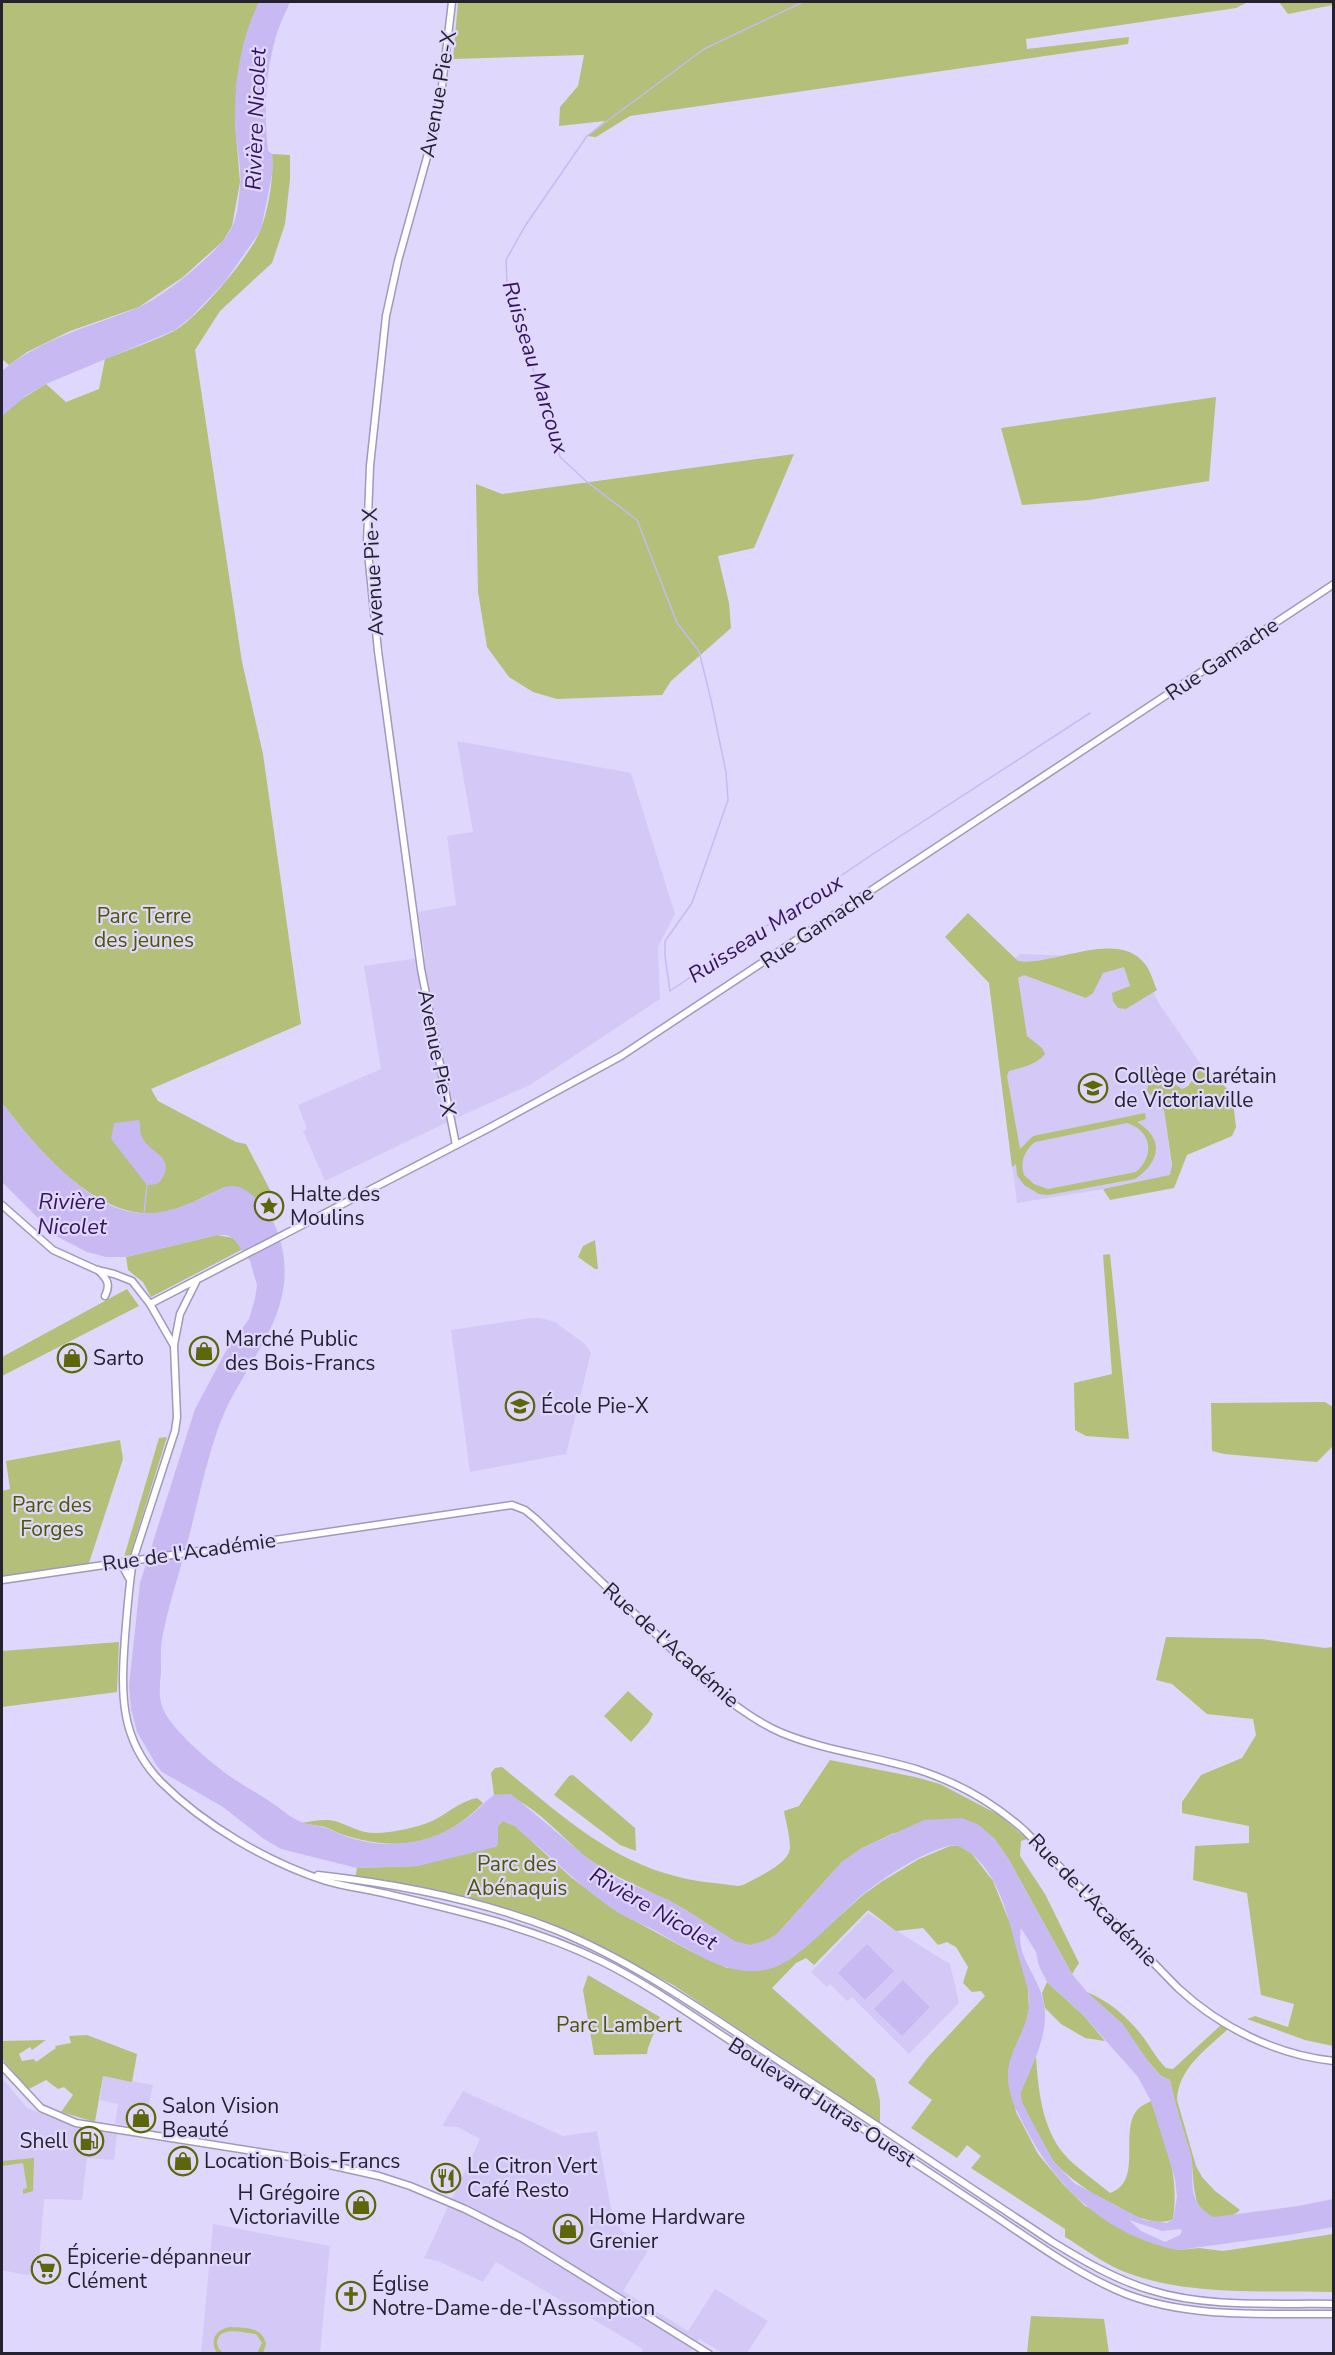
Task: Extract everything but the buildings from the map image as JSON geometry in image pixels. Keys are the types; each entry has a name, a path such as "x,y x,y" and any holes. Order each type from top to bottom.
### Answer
{"street":[{"name":"Avenue Pie-X","path":"452,2 442,86 432,139 398,261 386,316 370,466 367,543 378,651 421,969 456,1145"},
{"name":"Rue Gamache","path":"198,1280 621,1056 1334,584"},
{"name":"Boulevard Jutras Ouest","path":"2,1205 52,1251 97,1270 132,1281 150,1304 174,1346 177,1408 175,1431 133,1560 122,1669 122,1701 131,1735 146,1765 175,1794 239,1842 281,1864 328,1882 490,1920 554,1941 606,1963 705,2024 1046,2249 1117,2290 1149,2302 1197,2311 1334,2314"},
{"path":"97,1270 108,1281 109,1288 105,1296"},
{"path":"150,1304 198,1280"},
{"path":"174,1346 180,1314 198,1280"},
{"name":"Rue de l'Académie","path":"2,1580 512,1505 520,1507 536,1519 710,1686 734,1705 786,1734 918,1770 955,1784 986,1801 1025,1830 1178,1988 1202,2009 1239,2031 1271,2045 1303,2055 1334,2061"},
{"path":"113,1563 123,1567 130,1579"},
{"name":"Boulevard Jutras Ouest","path":"308,1874 424,1892 466,1902 528,1920 585,1943 675,1992 1051,2241 1092,2266 1122,2280 1164,2294 1198,2300 1334,2304"},
{"path":"2,2066 41,2108 76,2123 320,2163 379,2176 430,2193 522,2238 709,2354"}],"shaded area":[{"path":"457,741 631,773 675,914 658,947 660,999 530,1085 325,1181 303,1131 307,1129 298,1105 381,1069 364,966 425,957 418,912 456,905 447,836 473,832"},
{"name":"Collège Clarétain de Victoriaville","path":"1020,954 1139,958 1158,1002 1202,1066 1164,1110 1173,1178 1017,1203 989,983"},
{"name":"École Pie-X","path":"531,1318 555,1322 585,1344 591,1353 566,1454 470,1472 451,1330"},
{"path":"868,1913 950,1964 959,2003 909,2054 852,1997 847,2001 830,1984 827,1987 811,1972"},
{"path":"103,2076 153,2085 144,2127 115,2124 118,2104 100,2100"},
{"path":"2,2078 27,2108 75,2127 117,2134 114,2160 87,2158 82,2200 44,2199 38,2274 25,2275 2,2270"},
{"path":"463,2091 563,2136 597,2131 612,2214 622,2231 649,2249 623,2291 688,2331 715,2289 768,2321 747,2353 723,2353 699,2339 689,2353 641,2353 643,2349 496,2262 483,2282 438,2261 424,2258 480,2139 458,2127 442,2126"},
{"path":"213,2224 330,2246 320,2353 201,2354"}],"green space":[{"path":"2,2 259,2 245,40 237,80 235,123 240,182 232,226 223,241 183,277 139,307 70,331 27,352 9,365 2,359"},
{"path":"458,2 1248,2 1236,8 1026,39 1027,49 1129,37 1128,44 630,116 596,137 587,136 605,121 559,126 560,107 578,86 584,55 453,59"},
{"path":"1279,2 1333,2 1333,5 1288,14"},
{"name":"Parc Terre des jeunes","path":"272,154 290,155 290,179 285,224 272,263 220,311 195,350 242,662 263,754 301,1024 151,1089 158,1101 236,1142 246,1144 281,1211 270,1217 260,1203 225,1187 175,1209 157,1213 134,1212 111,1205 69,1177 49,1159 2,1103 2,416 17,402 46,384 66,402 99,389 105,359 174,331 196,313 235,270 260,231 270,192"},
{"path":"1216,397 1209,481 1089,500 1022,505 1001,428"},
{"path":"794,454 754,548 718,556 729,603 731,628 671,681 662,695 557,699 533,692 509,677 487,647 478,592 476,484 502,494"},
{"path":"968,913 1018,961 1048,959 1084,951 1118,949 1133,954 1145,964 1157,990 1126,1009 1118,1008 1113,1001 1112,993 1130,986 1124,967 1103,973 1093,993 1086,998 1024,975 1018,978 1027,1036 1042,1048 1045,1054 1033,1063 1009,1071 1007,1076 1020,1149 1033,1136 1145,1113 1146,1119 1137,1122 1152,1136 1156,1150 1150,1165 1135,1179 1048,1195 1039,1194 1024,1185 1017,1175 1016,1164 1012,1167 989,983 945,937","holes":["1127,1123 1142,1132 1148,1144 1146,1158 1136,1172 1048,1189 1034,1184 1024,1175 1022,1166 1024,1157 1035,1142"]},
{"path":"1144,1065 1182,1089 1188,1086 1202,1066 1232,1093 1236,1127 1232,1136 1187,1155 1174,1188 1110,1200 1103,1189 1170,1175 1172,1165 1164,1110 1148,1092 1149,1084 1138,1069"},
{"path":"217,1235 233,1238 243,1249 151,1297 143,1282 128,1270 126,1257"},
{"path":"595,1240 598,1269 578,1257 583,1246"},
{"path":"1110,1254 1129,1439 1086,1436 1075,1430 1074,1383 1112,1374 1103,1255"},
{"path":"127,1289 139,1306 2,1376 2,1357"},
{"path":"1325,1402 1333,1407 1333,1446 1317,1462 1212,1451 1211,1403"},
{"path":"167,1437 130,1555 124,1557 159,1438"},
{"name":"Parc des Forges","path":"120,1440 123,1459 88,1566 2,1578 2,1491 10,1489 6,1461"},
{"path":"1166,1637 1262,1639 1325,1648 1333,1647 1333,2046 1305,2040 1247,2019 1255,2016 1288,2027 1294,2004 1261,1995 1247,1893 1193,1880 1195,1846 1249,1843 1249,1826 1182,1813 1182,1802 1201,1775 1242,1758 1256,1735 1253,1719 1207,1714 1172,1684 1156,1680"},
{"path":"119,1642 117,1692 2,1707 2,1651"},
{"path":"628,1691 653,1714 631,1742 604,1716"},
{"path":"830,1760 940,1784 999,1815 1027,1839 1021,1841 1020,1856 1045,1894 1079,1963 1072,1974 1009,1860 994,1838 894,1833 862,1848 842,1862 776,1935 758,1944 746,1945 731,1940 679,1906 618,1877 590,1860 531,1809 506,1796 494,1795 491,1773 495,1768 502,1767 562,1816 627,1858 683,1878 738,1886 771,1870 784,1860 790,1843 784,1811 799,1806"},
{"path":"573,1775 635,1828 636,1851 620,1845 554,1795 569,1776"},
{"path":"477,1798 483,1803 454,1827 438,1835 406,1843 388,1844 370,1841 344,1835 325,1827 301,1823 329,1820 367,1832 391,1832 426,1823"},
{"name":"Parc des Abénaquis","path":"503,1821 515,1826 572,1878 613,1909 692,1952 727,1968 782,1963 804,1948 863,1895 881,1882 919,1859 950,1846 960,1846 972,1854 993,1881 1013,1931 1028,1989 1029,2008 1025,2029 1008,2071 1016,2112 1038,2154 1063,2184 1085,2206 1178,2250 1199,2248 1223,2251 1333,2234 1333,2292 1201,2289 1150,2280 1117,2269 1065,2237 1065,2229 971,2168 981,2156 967,2145 957,2158 911,2128 932,2100 908,2083 929,2056 985,1996 981,1991 972,1992 963,1983 968,1967 956,1947 947,1942 938,1945 923,1928 896,1931 868,1910 814,1965 806,1958 796,1963 772,1988 875,2079 880,2101 880,2123 673,1985 589,1941 536,1919 468,1899 355,1878 357,1868 418,1866 497,1840 498,1826"},
{"name":"Parc Lambert","path":"588,1975 660,2017 647,2054 594,2055 583,1990"},
{"path":"1047,1982 1084,2016 1105,2041 1085,2038 1061,2024 1045,2008 1042,1993"},
{"path":"1087,1992 1111,2005 1125,2017 1166,2068 1173,2069 1221,2025 1228,2029 1188,2069 1182,2078 1177,2100 1196,2166 1202,2177 1215,2191 1240,2210 1238,2212 1219,2217 1209,2216 1198,2204 1191,2156 1170,2080 1161,2076"},
{"path":"87,2035 137,2054 132,2082 103,2076 95,2122 61,2112 73,2095 64,2087 58,2089 46,2080 29,2089 2,2059 2,2041 46,2040 32,2050 30,2047 19,2054 22,2061 34,2059 36,2062 56,2048 55,2046 71,2043 69,2036"},
{"path":"1036,2056 1042,2108 1057,2144 1074,2164 1110,2193 1120,2187 1126,2178 1133,2117 1139,2108 1151,2101 1173,2173 1175,2203 1173,2219 1161,2222 1146,2220 1129,2213 1094,2194 1056,2164 1042,2143 1022,2103 1020,2094"},
{"path":"34,2158 33,2191 23,2194 23,2189 27,2188 23,2163 2,2166 2,2161"},
{"path":"1031,2316 1104,2319 1109,2353 1027,2353"},
{"path":"230,2327 252,2329 261,2334 266,2344 263,2353 257,2353 262,2343 256,2334 233,2331 222,2333 219,2337 218,2346 224,2353 217,2353 214,2344 215,2336 221,2330"}],"water":[{"name":"Rivière Nicolet","path":"259,2 290,2 276,35 267,81 267,137 273,169 261,230 224,283 175,330 46,384 27,395 2,416 2,371 33,350 67,334 148,303 205,260 227,235 236,216 240,185 235,121 237,75 243,45"},
{"name":"Rivière Nicolet","path":"2,1103 57,1166 92,1195 109,1205 137,1213 157,1213 177,1208 223,1188 234,1186 247,1191 260,1202 276,1228 283,1252 285,1275 282,1296 267,1336 233,1395 218,1429 161,1643 160,1700 163,1709 183,1736 220,1769 297,1820 365,1842 383,1844 400,1844 434,1836 466,1819 494,1795 511,1794 591,1861 619,1879 669,1900 735,1941 750,1945 776,1935 842,1862 862,1848 924,1820 962,1818 979,1825 994,1838 1009,1860 1072,1974 1087,1992 1123,2024 1150,2064 1161,2076 1170,2080 1191,2156 1194,2193 1201,2207 1214,2217 1333,2199 1333,2227 1178,2250 1129,2234 1087,2206 1069,2189 1038,2149 1018,2114 1011,2094 1008,2080 1009,2065 1025,2025 1029,2008 1028,1989 1008,1916 991,1876 972,1854 961,1847 948,1846 937,1849 891,1874 862,1895 807,1946 783,1963 773,1968 757,1971 741,1970 710,1961 615,1911 585,1888 515,1826 503,1821 498,1826 496,1847 418,1866 357,1868 281,1849 264,1839 223,1807 162,1772 137,1732 131,1709 129,1686 140,1583 195,1409 226,1351 249,1319 257,1285 250,1261 233,1238 226,1235 217,1235 126,1257 106,1257 87,1252 56,1236 2,1182","holes":["1021,1928 1036,1952 1039,1966 1047,1982 1084,2016 1138,2077 1151,2101 1175,2179 1177,2197 1173,2219 1167,2223 1144,2220 1074,2183 1054,2162 1022,2103 1020,2094 1036,2057 1045,2018 1038,1984 1023,1954","1129,2220 1162,2231 1180,2229 1182,2231 1180,2235 1165,2242 1141,2231"]},
{"path":"139,1120 143,1139 164,1160 166,1165 162,1179 158,1183 147,1185 111,1139 114,1123"},
{"path":"867,1944 894,1971 865,2000 838,1973"},
{"path":"903,1980 930,2007 902,2036 874,2009"}],"waterway":[{"name":"Ruisseau Marcoux","path":"803,2 704,49 587,136 525,226 506,260 507,284 560,457 586,481 637,520 677,623 699,651 711,700 726,772 728,800 692,903 665,941 670,991 879,850 1090,713"},
{"path":"144,1214 147,1185"}],"place":[{"name":"Collège Clarétain de Victoriaville","path":"1093,1088"},
{"name":"Halte des Moulins","path":"269,1206"},
{"name":"Marché Public des Bois-Francs","path":"204,1351"},
{"name":"Sarto","path":"72,1358"},
{"name":"École Pie-X","path":"520,1406"},
{"name":"Salon Vision Beauté","path":"141,2118"},
{"name":"Shell","path":"89,2141"},
{"name":"Location Bois-Francs","path":"183,2161"},
{"name":"Le Citron Vert Café Resto","path":"446,2178"},
{"name":"H Grégoire Victoriaville","path":"361,2205"},
{"name":"Home Hardware Grenier","path":"568,2229"},
{"name":"Épicerie-dépanneur Clément","path":"46,2269"},
{"name":"Église Notre-Dame-de-l'Assomption","path":"351,2296"}]}
